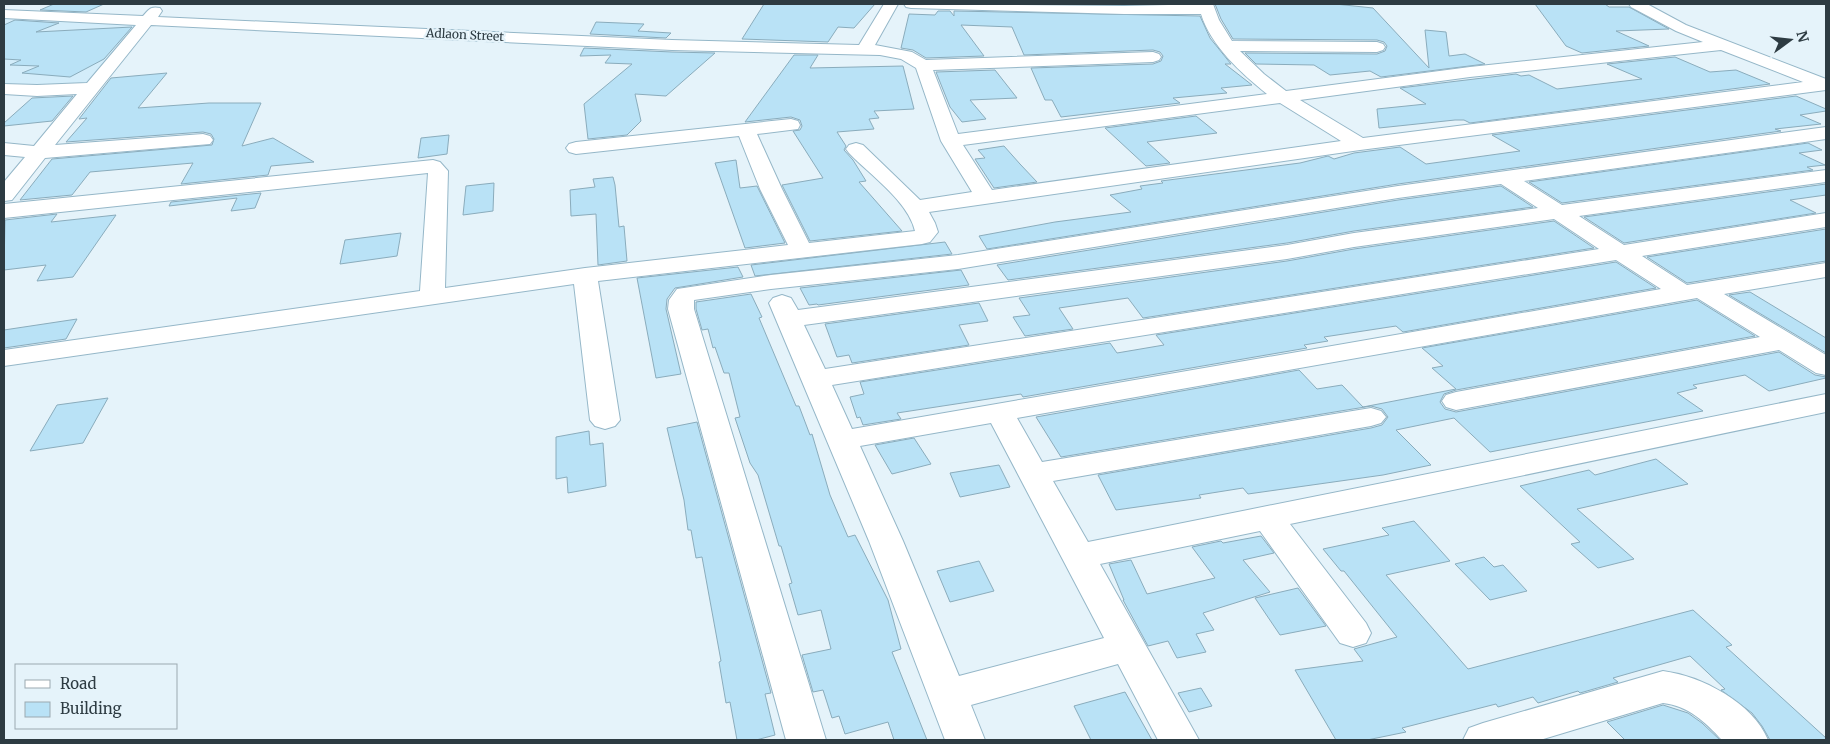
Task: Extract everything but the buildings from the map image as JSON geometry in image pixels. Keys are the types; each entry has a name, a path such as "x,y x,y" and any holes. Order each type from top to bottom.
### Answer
{"street":[{"path":"7,187 40,152 161,4"},
{"path":"866,49 891,4"},
{"path":"911,4 1106,10 1207,6 1211,21 1228,46 1254,76 1360,144"},
{"path":"1636,4 1681,28 1720,45 1825,85"},
{"name":"Adlaon Street","path":"4,14 672,45 866,49 906,55 923,65"},
{"path":"951,142 1470,72 1720,45"},
{"path":"1228,46 1377,47"},
{"path":"986,198 951,142 923,65 1153,57"},
{"path":"915,207 1360,144 1825,85"},
{"path":"5,98 42,92 92,88"},
{"path":"5,98 77,106"},
{"path":"576,148 791,125"},
{"path":"746,130 771,189 802,251"},
{"path":"4,358 585,275 958,262 1398,192 1826,133"},
{"path":"4,149 40,152 204,140"},
{"path":"806,740 681,309 681,300 686,294 768,268 802,251 922,236 927,232 915,207 856,149"},
{"path":"4,211 433,166 438,171 432,297"},
{"path":"789,319 1277,254 1354,240 1826,176"},
{"path":"1504,177 1619,252 1783,341 1826,368"},
{"path":"814,379 1826,220"},
{"path":"768,268 814,379 886,542 965,740"},
{"path":"841,440 1826,270"},
{"path":"585,275 605,420"},
{"path":"1456,401 1783,341"},
{"path":"1080,556 1826,403"},
{"path":"1000,414 1080,556 1127,647 1179,740"},
{"path":"1034,474 1371,416"},
{"path":"1267,517 1353,632"},
{"path":"947,695 1127,647"},
{"path":"1483,740 1662,687 1678,688 1695,694 1718,710 1748,740"}],"shaded area":[{"path":"4,15 129,21 139,24 89,87 16,86 4,84"}]}
